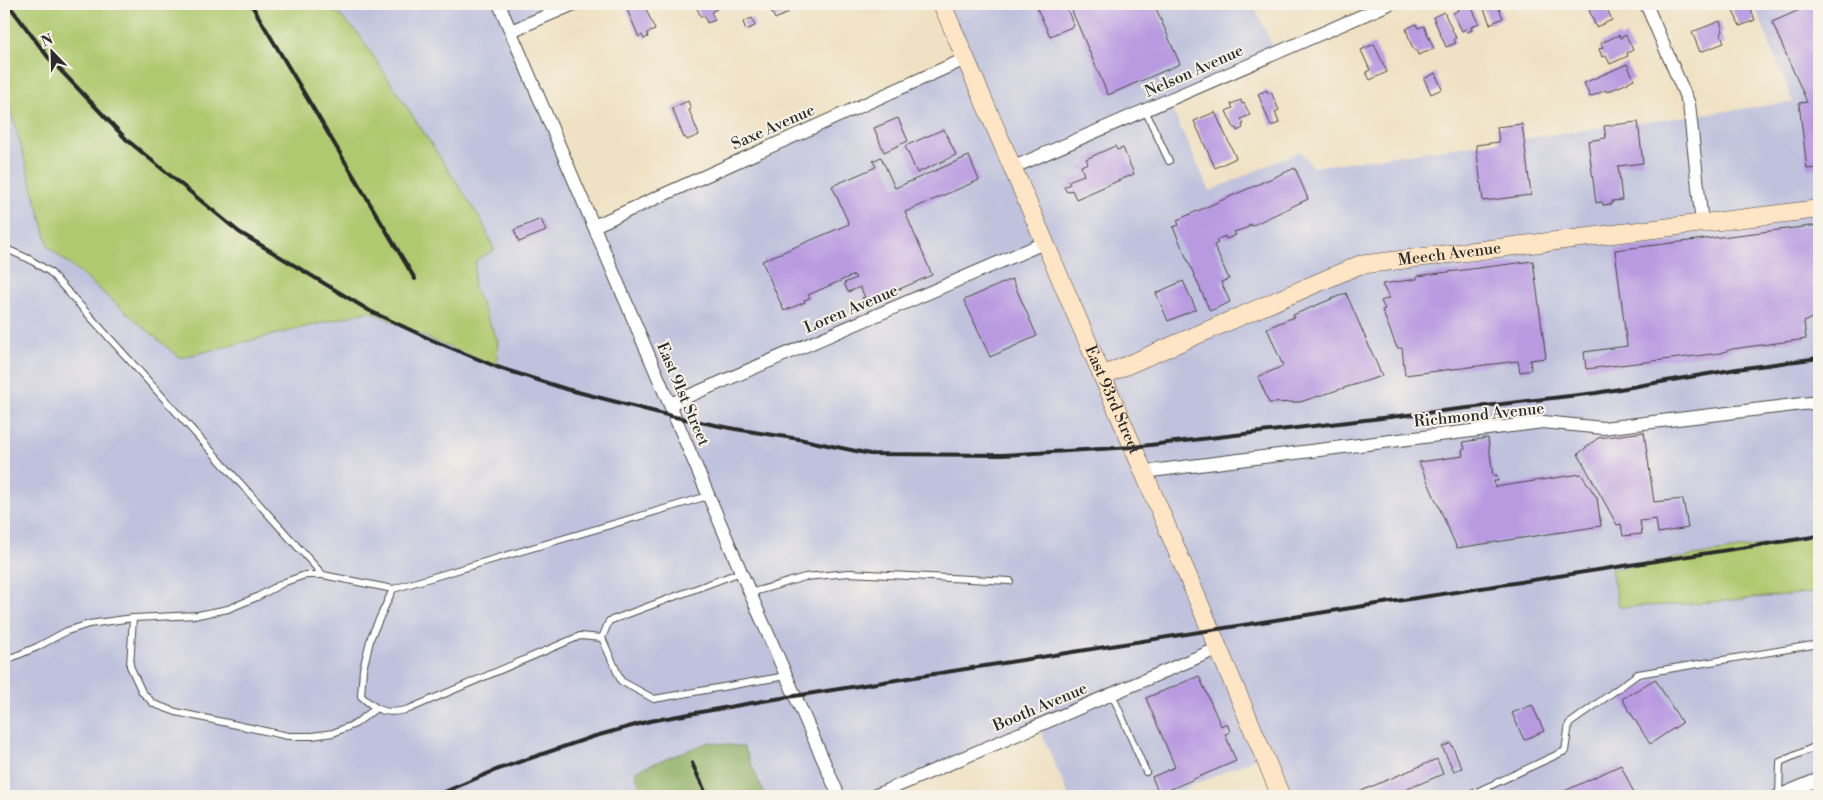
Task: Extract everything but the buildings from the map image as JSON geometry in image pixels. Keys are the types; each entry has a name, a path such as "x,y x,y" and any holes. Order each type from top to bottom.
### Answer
{"main road":[{"name":"East 93rd Street","path":"942,4 1281,796"},
{"name":"Meech Avenue","path":"1102,376 1359,265 1819,209"}],"street":[{"name":"East 91st Street","path":"499,4 708,496 839,796"},
{"path":"511,31 574,4"},
{"name":"Nelson Avenue","path":"1012,168 1389,4"},
{"path":"1646,4 1689,104 1702,224"},
{"name":"Saxe Avenue","path":"594,226 965,59"},
{"name":"Loren Avenue","path":"670,404 1044,243"},
{"name":"Richmond Avenue","path":"1143,472 1543,422 1603,428 1819,402"},
{"name":"Booth Avenue","path":"874,796 1219,648"},
{"path":"1779,796 1819,779"}],"lane":[{"path":"1145,110 1168,161"},
{"path":"4,248 29,259 50,272 323,575"},
{"path":"4,661 67,631 89,624 133,618 198,615 228,610 285,582 305,575 323,575 393,589 708,496"},
{"path":"741,572 609,621 602,638 621,681 654,699 786,676"},
{"path":"750,593 805,577 849,572 1010,581"},
{"path":"393,589 371,637 362,669 361,696 375,709 394,713 409,709 580,636 602,638"},
{"path":"133,618 130,666 142,692 154,704 176,712 288,736 312,736 333,733 355,724 375,709"},
{"path":"1468,796 1564,751 1569,724 1638,674 1819,644"},
{"path":"1112,694 1146,772"},
{"path":"1779,796 1780,762 1819,745"}],"shaded area":[{"path":"4,4 574,4 512,31 594,226 965,59 942,4 1253,4 1276,53 1168,101 1210,191 1300,151 1313,167 1793,102 1754,4 1819,4 1819,536 1611,569 1619,607 1689,604 1819,592 1819,796 1281,796 1263,755 1168,796 1069,796 1038,725 873,796 765,796 744,747 636,771 643,796 4,796"}],"green space":[{"path":"4,4 328,4 358,33 482,221 494,250 476,260 473,286 498,341 497,367 432,340 370,311 180,358 49,247 4,86"},
{"path":"1819,536 1819,592 1689,604 1619,607 1611,569"},
{"path":"709,742 744,747 765,796 643,796 635,771"}],"railway":[{"path":"8,4 48,57 127,140 239,232 370,311 432,340 497,367 566,389 675,417 735,429 799,439 870,454 1002,455 1133,447 1596,393 1737,369 1819,358"},
{"path":"251,4 415,279"},
{"path":"435,796 496,770 592,737 650,721 763,701 1338,610 1819,536"},
{"path":"692,763 707,796"}]}
